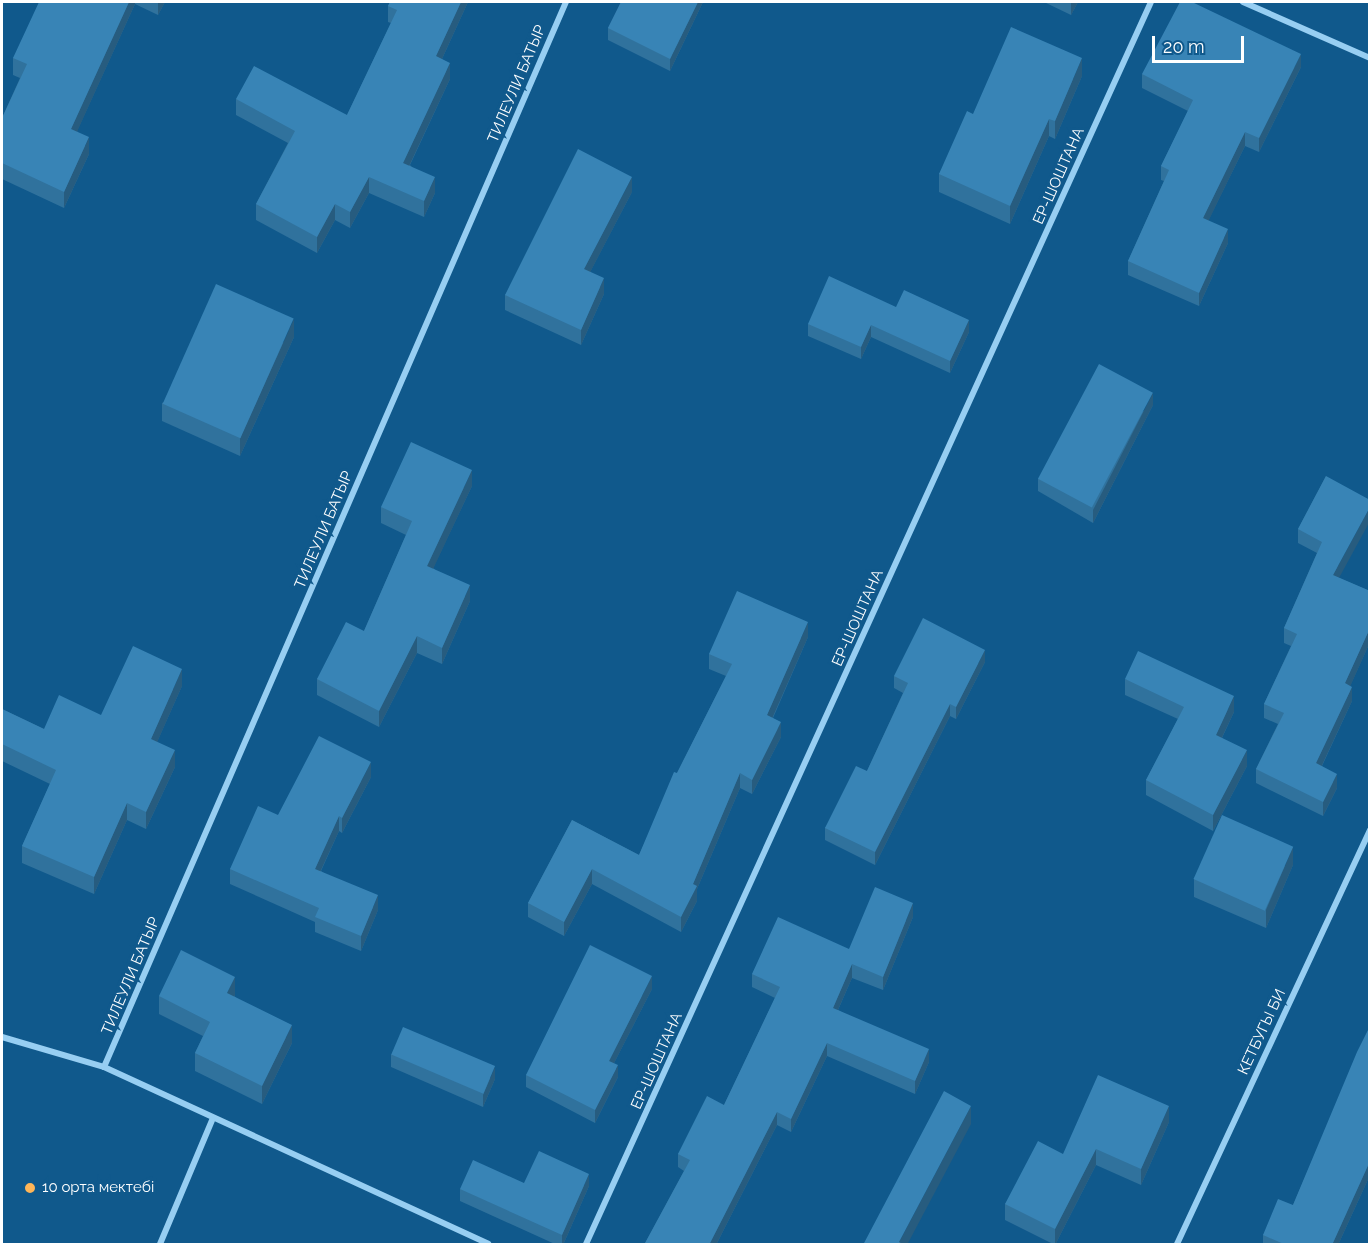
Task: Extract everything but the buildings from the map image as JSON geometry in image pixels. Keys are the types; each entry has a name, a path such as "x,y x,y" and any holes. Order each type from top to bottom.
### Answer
{"street":[{"name":"ТИЛЕУЛИ БАТЫР","path":"104,1067 566,2"},
{"name":"ЕР-ШОШТАНА","path":"586,1245 1151,2"},
{"path":"1243,2 1370,58"},
{"name":"КЕТБУГЫ БИ","path":"1177,1245 1370,830"},
{"path":"2,1037 104,1067 212,1120 488,1245"},
{"path":"160,1245 212,1120"}],"place":[{"name":"10 орта мектебі","path":"30,1188"}]}
